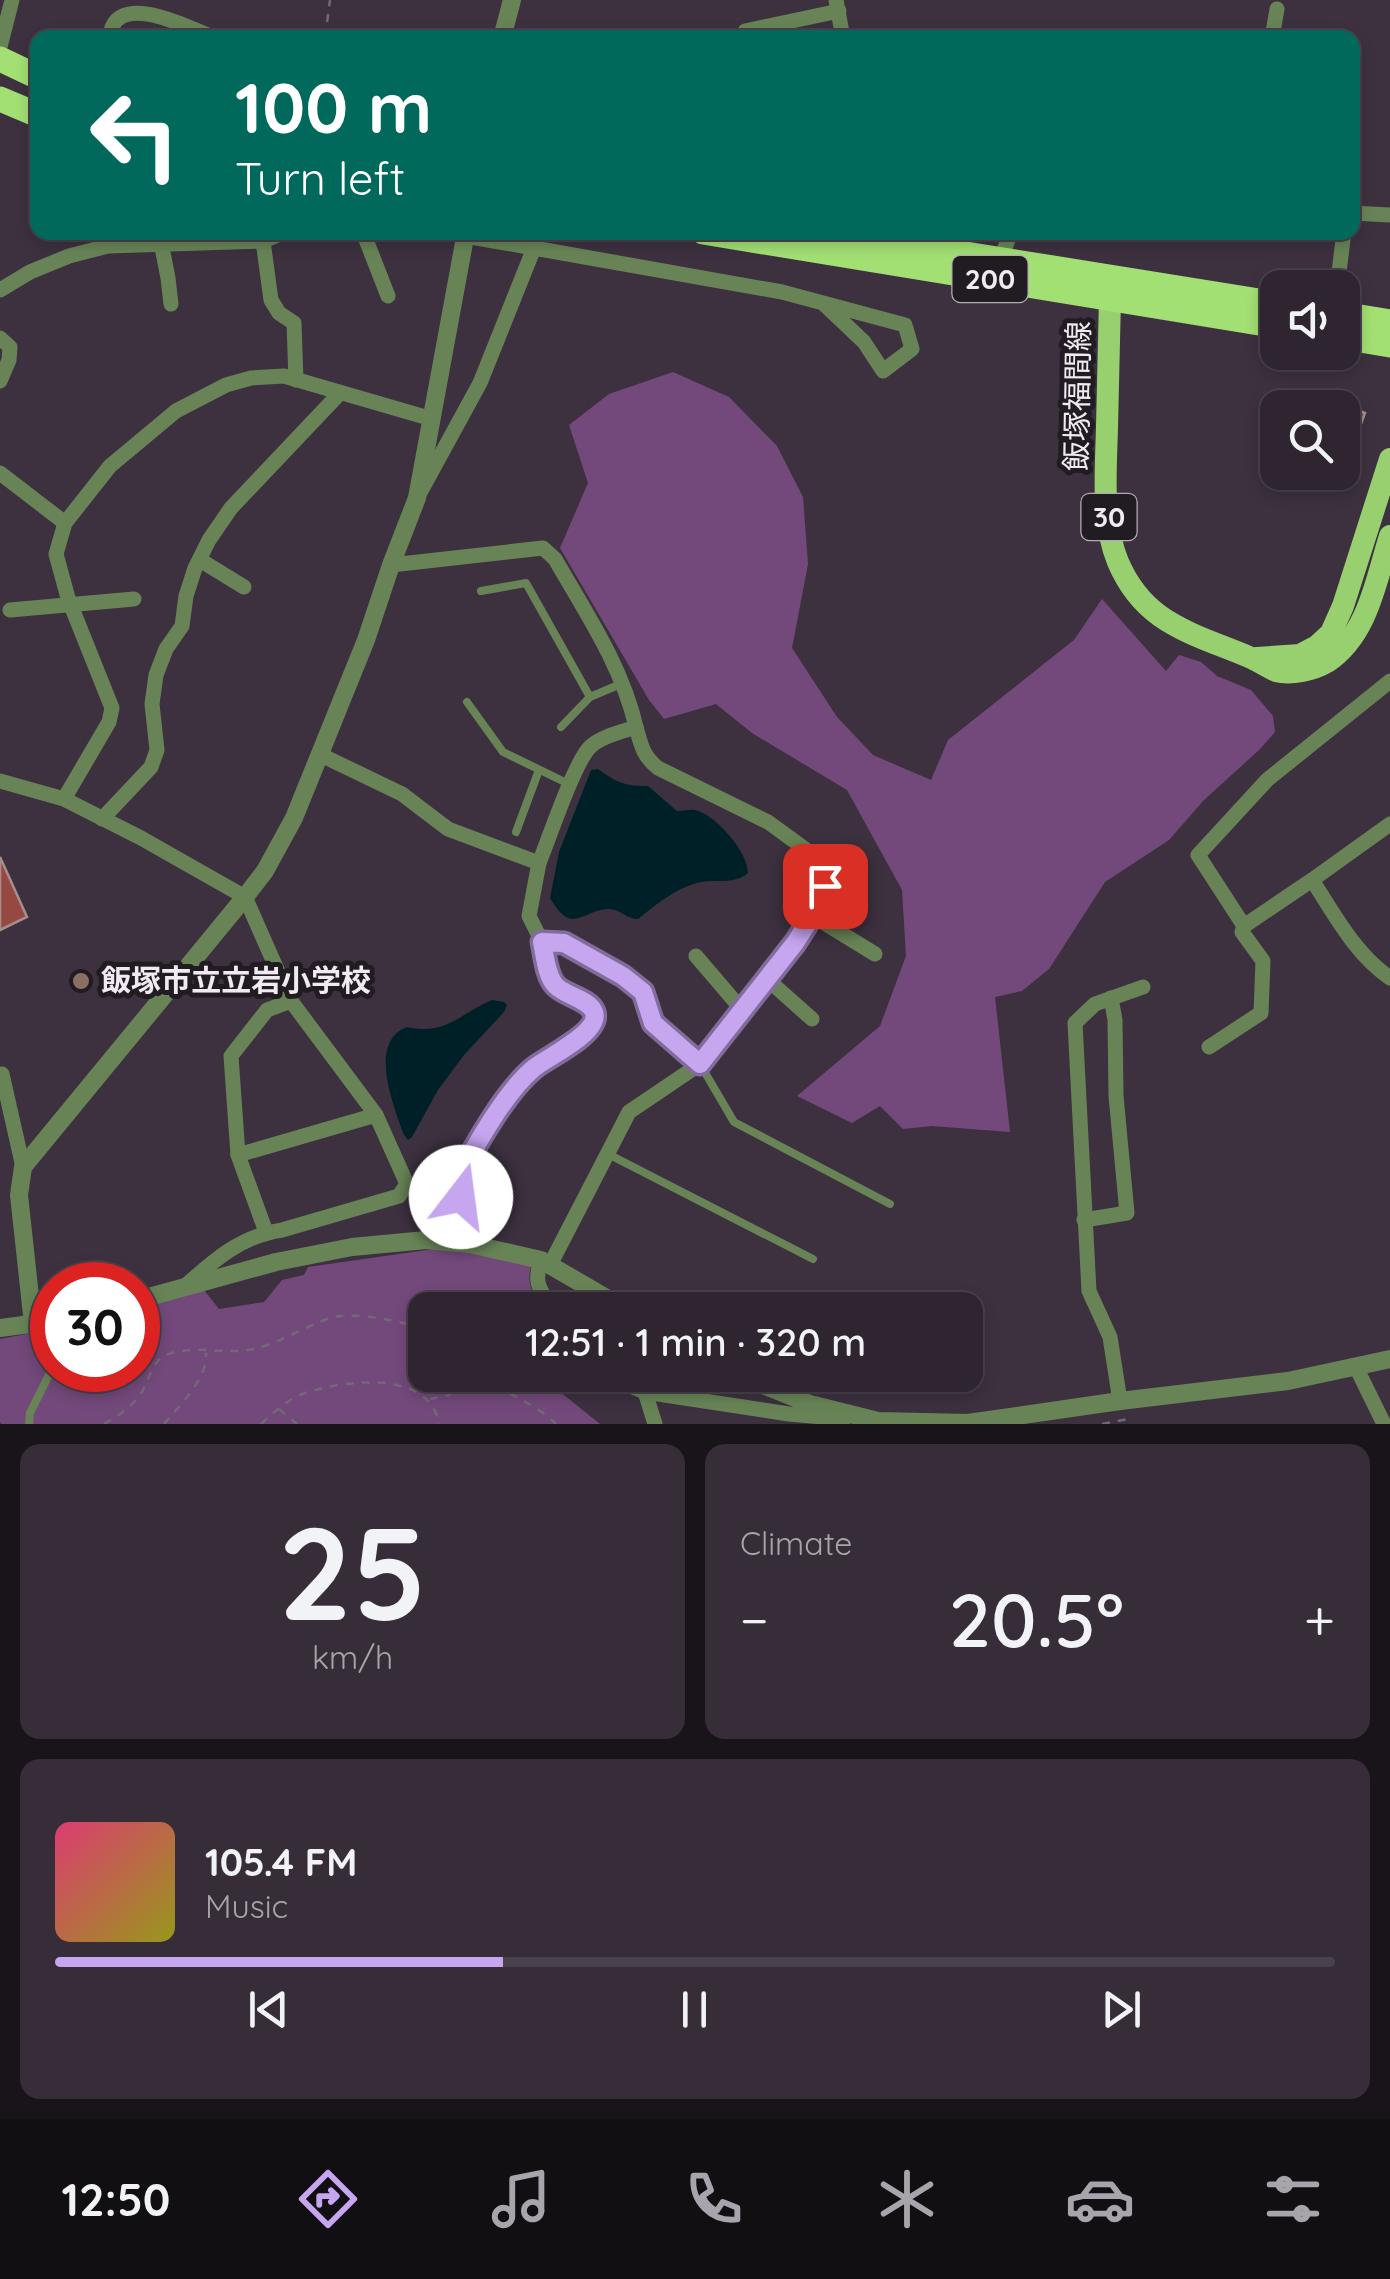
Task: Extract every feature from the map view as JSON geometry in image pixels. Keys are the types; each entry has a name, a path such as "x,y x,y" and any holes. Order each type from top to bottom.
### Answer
{"highway":[{"path":"0,60 30,73"},
{"path":"0,79 30,90"},
{"path":"0,99 30,112"},
{"path":"0,117 30,125"},
{"name":"200","path":"764,240 1260,302"},
{"name":"200","path":"864,240 1110,298 1260,323"},
{"path":"1360,317 1390,322"},
{"path":"1360,341 1390,345"}],"main road":[{"name":"飯塚福間線","path":"1110,298 1106,485 1110,535 1119,563 1135,592 1158,614 1186,632 1278,672 1324,665 1341,651 1363,618 1390,536"},
{"name":"飯塚福間線","path":"1254,659 1300,654 1331,633 1390,460"}],"street":[{"path":"0,47 12,0"},
{"path":"504,30 512,0"},
{"path":"505,30 524,0"},
{"path":"750,30 838,6"},
{"path":"1273,30 1276,9"},
{"path":"112,30 122,16 150,14 193,30"},
{"path":"1360,213 1390,215"},
{"path":"0,290 68,256 147,240"},
{"path":"160,240 170,304"},
{"path":"229,240 263,241 271,300 279,313 294,322 296,380"},
{"path":"366,240 388,296"},
{"path":"417,498 465,240"},
{"path":"495,240 782,292 905,325 912,348 883,371 864,342 824,304"},
{"path":"997,270 1009,240"},
{"path":"1339,270 1343,240"},
{"path":"23,1167 265,871 294,818 321,754 417,498 480,383 534,248"},
{"path":"0,338 10,348 0,382"},
{"path":"64,799 109,722 112,708 70,604 56,554 64,523 110,466 176,410 226,385 251,378 284,376 432,419"},
{"path":"102,819 151,767 157,750 152,704 156,674 166,649 182,626 186,596 200,560 231,508 340,393"},
{"path":"0,473 64,523"},
{"path":"391,565 543,548 554,559 618,671 644,753 658,768 768,822 812,854 823,874 823,897 813,916 700,1064 629,1112 536,1275 542,1292"},
{"path":"200,560 244,587"},
{"path":"10,610 134,598"},
{"path":"1244,926 1198,855 1266,780 1390,682"},
{"path":"470,1244 470,1222 458,1186 459,1176 517,1084 594,1022 592,1008 552,981 542,942 529,916 538,863 590,747 608,736 636,728"},
{"path":"321,754 402,794 448,829 538,863"},
{"path":"0,781 64,799 245,897 291,1001 376,1114 407,1184 399,1196 266,1232 219,1255 183,1288"},
{"path":"1209,1046 1261,1013 1263,961 1242,932 1244,926 1390,824"},
{"path":"1312,880 1360,952 1390,978"},
{"path":"813,916 876,954"},
{"path":"542,942 564,943 623,976 643,992 653,1023 700,1064"},
{"path":"696,956 743,1011"},
{"path":"767,979 812,1019"},
{"path":"1120,1401 1110,1337 1089,1291 1075,1023 1095,1004 1143,987"},
{"path":"1084,1220 1127,1213 1111,998"},
{"path":"266,1232 238,1156 231,1056 267,1010 291,1001"},
{"path":"2,1074 23,1167 19,1194 30,1296"},
{"path":"238,1156 376,1114"},
{"path":"160,1294 276,1262 352,1247 426,1240 470,1244 546,1263 596,1292"},
{"path":"0,1328 30,1324"},
{"path":"638,1392 789,1414 968,1423 1288,1381 1390,1360"},
{"path":"1356,1366 1384,1424"},
{"path":"780,1392 810,1404 878,1421"},
{"path":"644,1424 646,1396"},
{"path":"646,1396 655,1424"}],"lane":[{"path":"481,591 526,584 590,697"},
{"path":"561,727 590,697 623,683"},
{"path":"466,702 503,752 570,785"},
{"path":"516,832 539,770"},
{"path":"700,1064 734,1122 890,1204"},
{"path":"608,1154 813,1259"},
{"path":"29,1424 30,1412 40,1392"}],"path":[{"path":"326,30 330,0"},
{"path":"400,1168 413,1168 459,1210 466,1208"},
{"path":"104,1424 140,1396 158,1360 166,1355 245,1350 276,1343 330,1318 346,1315 408,1324"},
{"path":"164,1424 186,1399 207,1364 206,1351"},
{"path":"261,1424 304,1394 347,1383 409,1388 429,1399 437,1410 439,1424"},
{"path":"429,1399 451,1392"},
{"path":"506,1392 556,1424"},
{"path":"279,1409 297,1424"}],"shaded area":[{"path":"673,372 729,397 777,446 803,497 808,564 792,648 837,717 873,755 931,780 948,740 1074,640 1102,599 1166,671 1179,655 1201,662 1217,676 1251,690 1273,716 1275,732 1203,801 1169,840 1105,882 1049,969 1022,991 995,997 1010,1132 932,1126 903,1129 880,1106 852,1123 797,1096 880,1026 906,956 902,890 847,790 752,733 716,704 664,719 560,548 588,483 569,425 609,394"},
{"path":"598,769 622,783 648,786 677,811 695,810 712,819 737,845 748,873 737,879 701,882 684,888 638,919 612,909 571,919 565,916 550,898 559,852 591,770"},
{"path":"492,1000 507,1005 504,1012 464,1055 408,1140 387,1076 388,1046 407,1027 442,1026"},
{"path":"434,1249 496,1255 532,1264 533,1292 408,1292 408,1392 560,1392 600,1424 1,1424 0,1339 30,1333 30,1392 160,1392 160,1301 204,1290 219,1309 264,1302 282,1280 304,1275 308,1267"}],"building":[{"path":"0,857 27,917 0,930"}],"place":[{"name":"飯塚市立立岩小学校","path":"81,981"}],"route":[{"path":"461,1197 459,1176 517,1084 594,1022 592,1008 552,981 542,942 564,943 623,976 643,992 653,1023 700,1064 795,943 818,907 825,886"}]}
